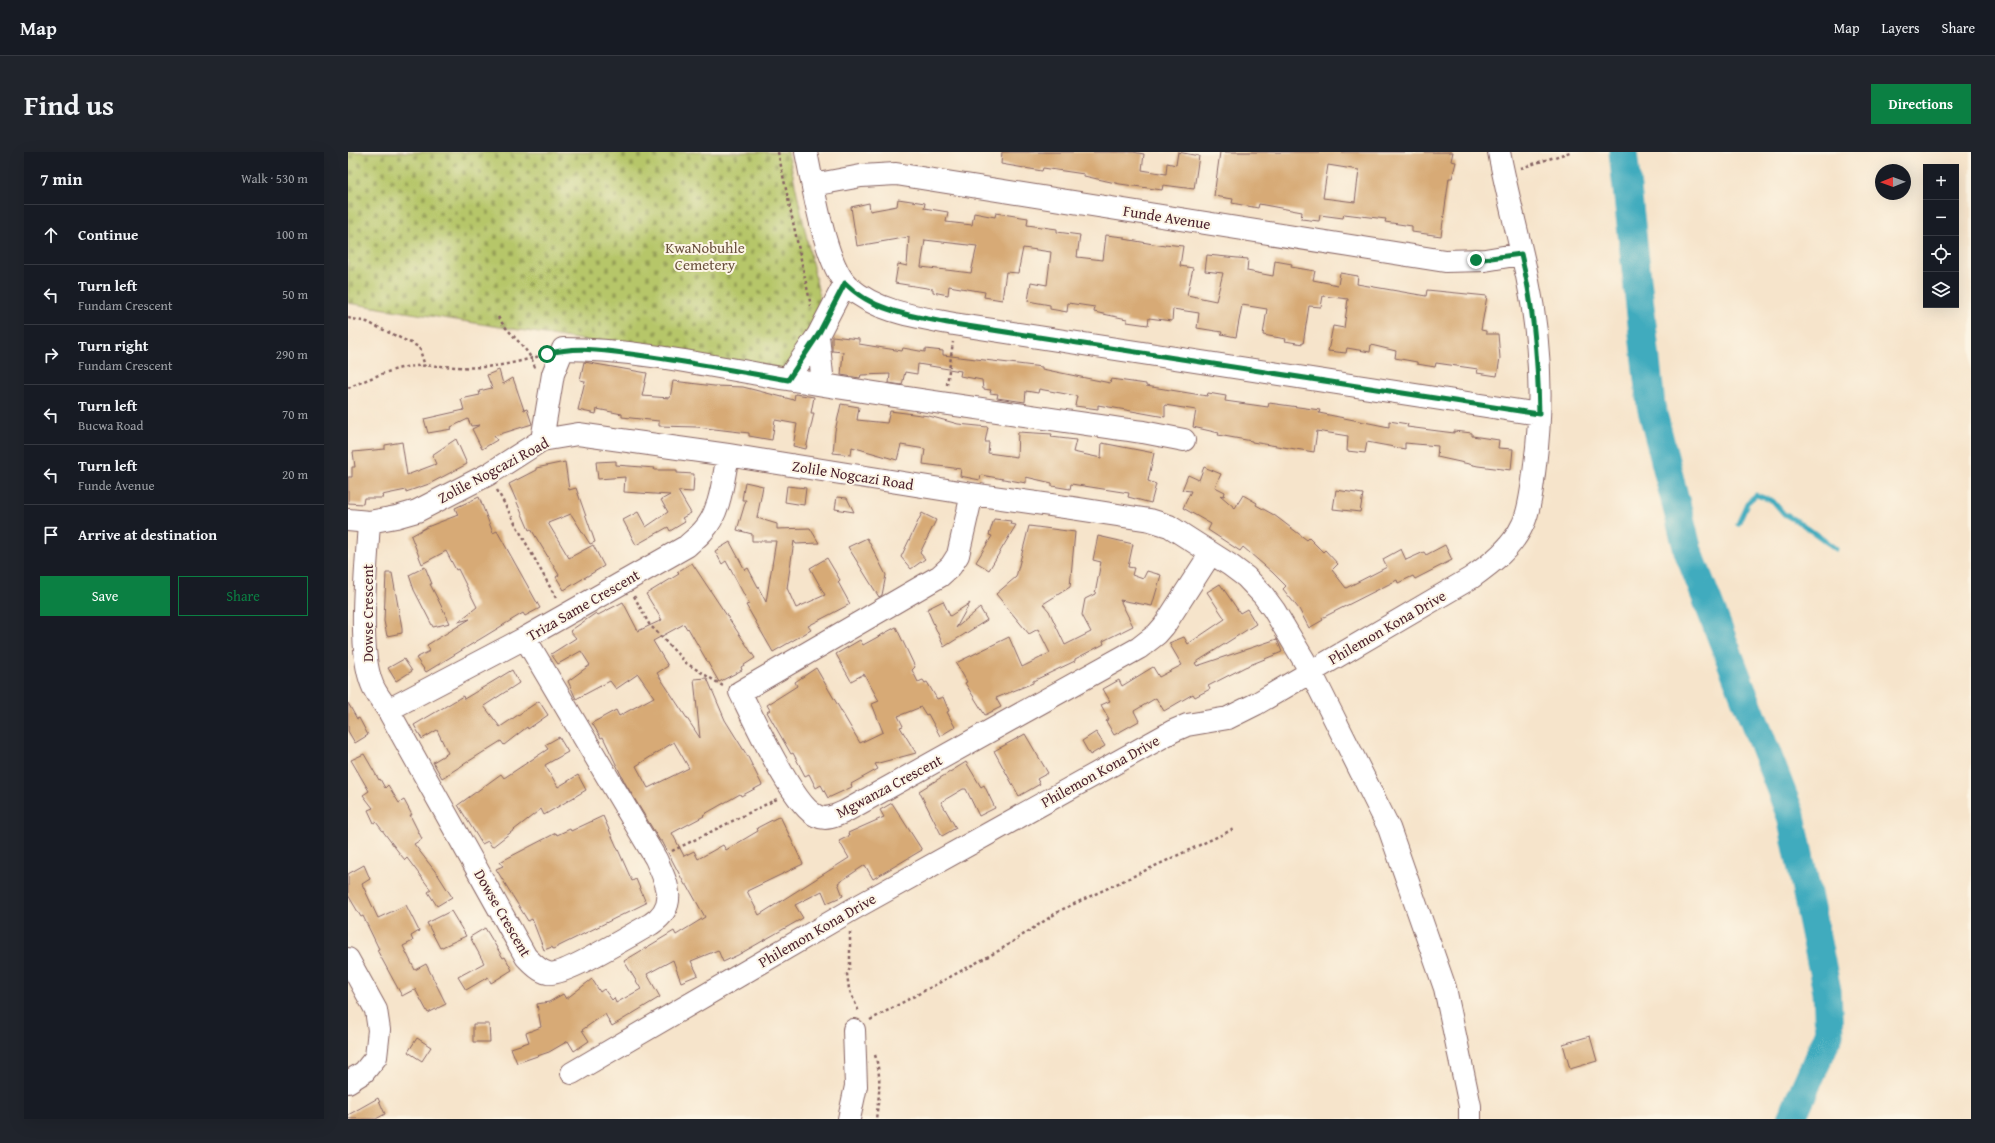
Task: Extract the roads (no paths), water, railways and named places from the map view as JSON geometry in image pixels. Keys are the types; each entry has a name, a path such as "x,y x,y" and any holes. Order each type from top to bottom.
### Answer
{"street":[{"path":"806,152 825,236 838,274 845,283 874,303 890,310 954,324 1539,414"},
{"name":"Philemon Kona Drive","path":"572,1073 855,908 1173,731 1188,725 1228,718 1239,714 1471,578 1496,560 1516,536 1524,523 1533,487 1539,414 1538,362 1534,323 1499,152"},
{"name":"Funde Avenue","path":"813,185 861,176 896,174 1444,261 1485,260 1521,254"},
{"path":"788,380 818,335 845,283"},
{"path":"818,335 823,385"},
{"path":"542,440 554,374 563,349 585,349 665,359 788,380 1143,432 1184,440"},
{"name":"Zolile Nogcazi Road","path":"358,521 396,517 417,511 489,474 542,440 578,434 728,455 972,494 1150,520 1169,526 1246,577 1263,595 1287,630 1311,672 1390,828 1445,988 1470,1106 1470,1119"},
{"name":"Triza Same Crescent","path":"388,710 525,638 687,546 704,531 717,505 728,455"},
{"name":"Mgwanza Crescent","path":"972,494 958,555 951,566 940,576 740,692 792,791 805,809 818,817 831,817 846,811 1139,648 1157,634 1211,553"},
{"name":"Dowse Crescent","path":"358,521 365,606 366,666 372,685 388,710 526,957 548,973 560,972 661,917 669,898 667,886 656,859 525,638"},
{"path":"348,959 376,1010 379,1030 376,1057 364,1072 348,1082"},
{"path":"849,1119 856,1086 859,1027"}],"waterway":[{"path":"1623,152 1651,406 1688,551 1791,816 1827,991 1829,1034 1791,1119"},
{"path":"1738,524 1747,503 1756,495 1773,501 1784,514 1802,524 1836,549"}],"park label":[{"name":"KwaNobuhle Cemetery","path":"705,256"}]}
